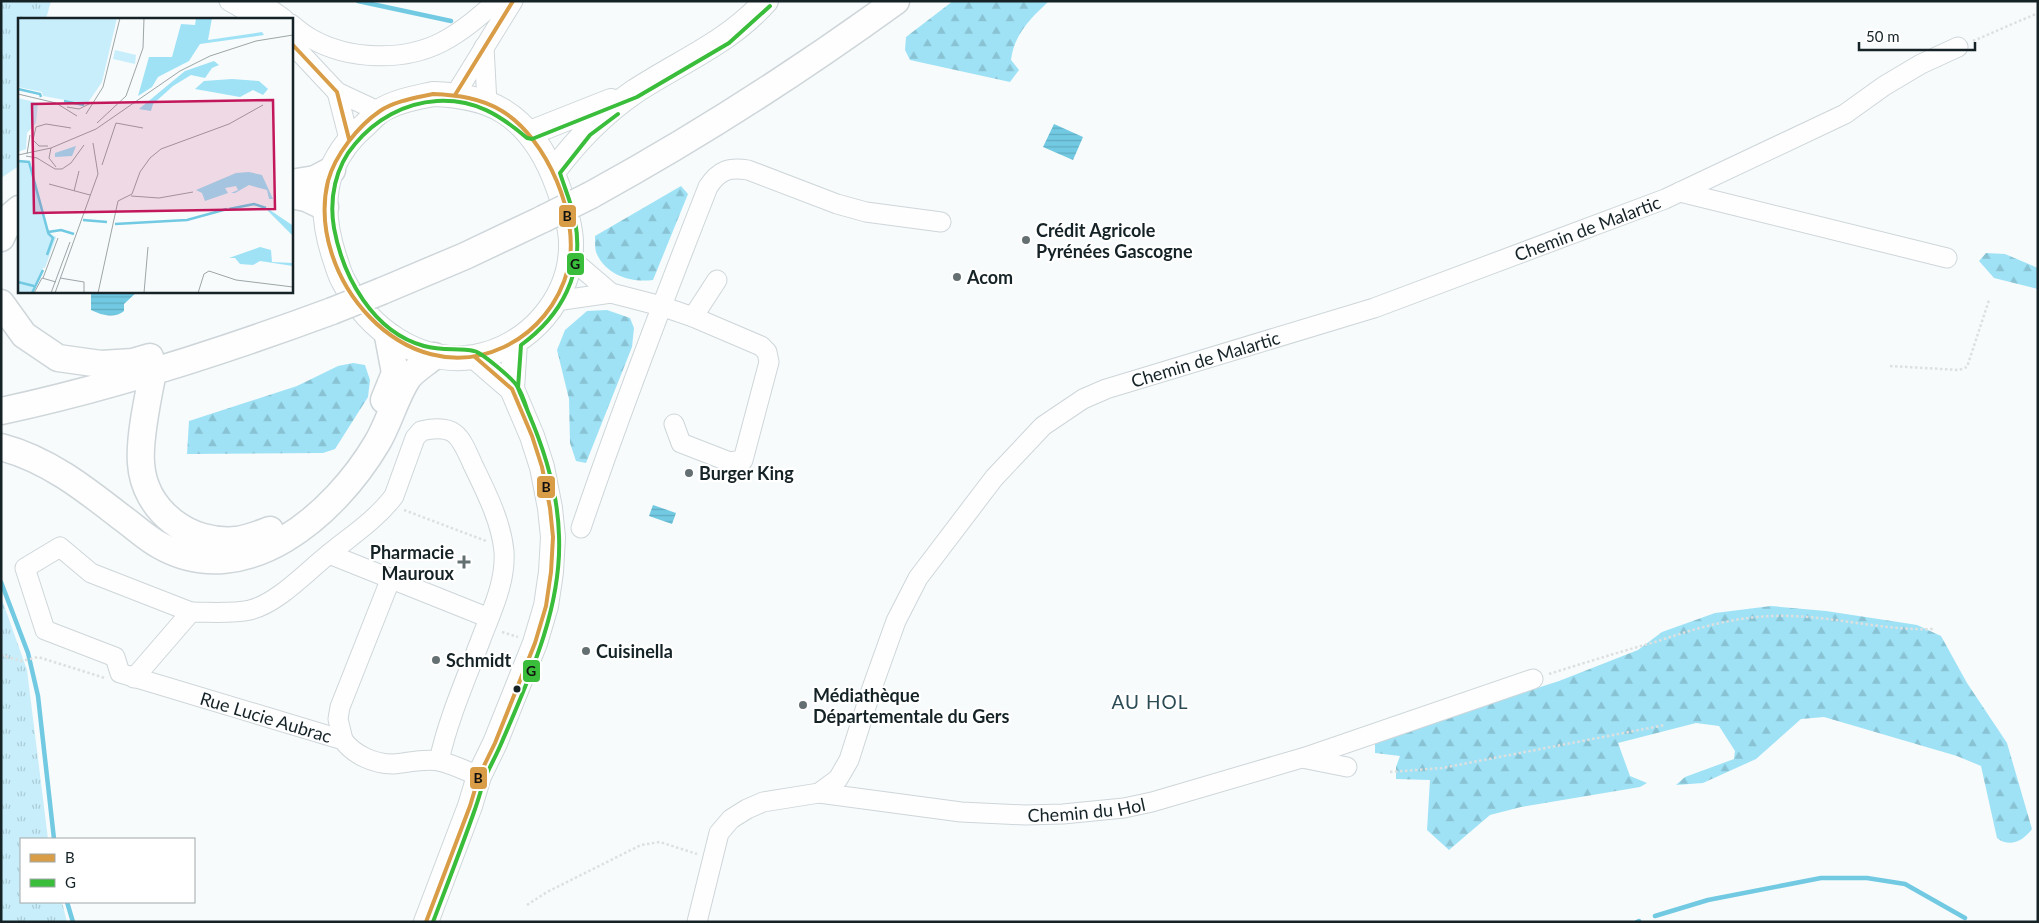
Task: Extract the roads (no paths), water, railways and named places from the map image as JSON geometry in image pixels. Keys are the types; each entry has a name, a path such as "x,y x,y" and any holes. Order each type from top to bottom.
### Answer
{"highway":[{"path":"1,410 153,372 260,338 382,291 465,256 591,195 669,152 745,105 896,1"},
{"path":"292,183 315,179 332,170"},
{"path":"1,208 18,191"},
{"path":"292,195 306,198 325,207"},
{"path":"1,238 12,215 18,210"},
{"path":"1,303 24,335 58,358 100,364 134,362 230,336 260,338"},
{"path":"153,372 141,464 149,494 159,511 189,532 213,539 237,540 272,530 307,506 339,474 367,438 382,406 394,373 388,336"},
{"path":"1,447 37,460 57,470 160,546 177,554 186,558 216,561 246,557 273,546 300,528 329,503 353,477 377,443 409,377 434,356"}],"main road":[{"path":"552,172 586,130 634,92 725,38 766,1"},
{"path":"530,133 634,92"},
{"path":"433,94 455,95 487,102 514,118 530,133 543,151 569,223 570,258 566,277 556,300 539,323 515,342 498,350 475,357 434,356 408,348 388,336 369,317 343,282 327,234 325,207 332,170 349,139 380,112 406,100 433,94"},
{"path":"512,389 515,342"},
{"path":"426,922 470,806 479,776 495,743 536,643 546,606 551,572 552,537 550,508 542,467 532,436 512,389 475,357"}],"street":[{"path":"230,1 258,18"},
{"path":"259,1 283,18"},
{"path":"292,25 310,38 348,52 364,55 403,54 424,49 441,42 467,27 497,1"},
{"path":"455,95 513,1"},
{"path":"292,44 337,92 380,112"},
{"path":"484,47 487,102"},
{"name":"Chemin de Malartic","path":"697,922 719,833 731,819 763,802 819,793 838,779 849,760 896,621 918,578 994,478 1043,426 1083,399 1106,389 1374,308 1680,192 1845,114 1884,86 1921,64 1958,47"},
{"path":"337,92 349,139"},
{"path":"581,528 661,306 708,186 723,170 733,168 748,170 837,204 866,212 941,222"},
{"path":"1680,192 1947,258"},
{"path":"570,258 611,294"},
{"path":"693,317 717,280"},
{"path":"556,300 611,294 661,306 693,317 761,346 767,352 769,362 742,460 730,462 681,443 674,424"},
{"path":"191,612 134,678 120,673 115,657 45,630 25,568 60,547 92,573 191,612 250,610 266,604 279,595 388,504 394,496 415,438 420,431 449,430 462,439 493,509 504,548 503,579 445,735 439,761"},
{"path":"329,554 391,578 488,623"},
{"path":"342,740 338,719 340,706 391,578"},
{"name":"Rue Lucie Aubrac","path":"134,678 342,740 349,749 359,755 381,763 392,764 422,760 439,761 479,776"},
{"path":"1302,758 1533,679"},
{"name":"Chemin du Hol","path":"819,793 962,812 1025,816 1124,808 1152,802 1302,758 1347,766"}],"waterway":[{"path":"358,1 451,21"},
{"path":"1,582 28,653 38,696 54,838"},
{"path":"1655,916 1708,900 1821,878 1867,878 1905,884 1965,918"},
{"path":"67,903 73,922"}],"place":[{"name":"Crédit Agricole Pyrénées Gascogne","path":"1026,240"},
{"name":"Acom","path":"957,277"},
{"name":"Burger King","path":"689,473"},
{"name":"Pharmacie Mauroux","path":"464,562"},
{"name":"Cuisinella","path":"586,651"},
{"name":"Schmidt","path":"436,660"},
{"name":"Médiathèque Départementale du Gers","path":"803,705"}],"district":[{"name":"AU HOL","path":"1150,701"}]}
